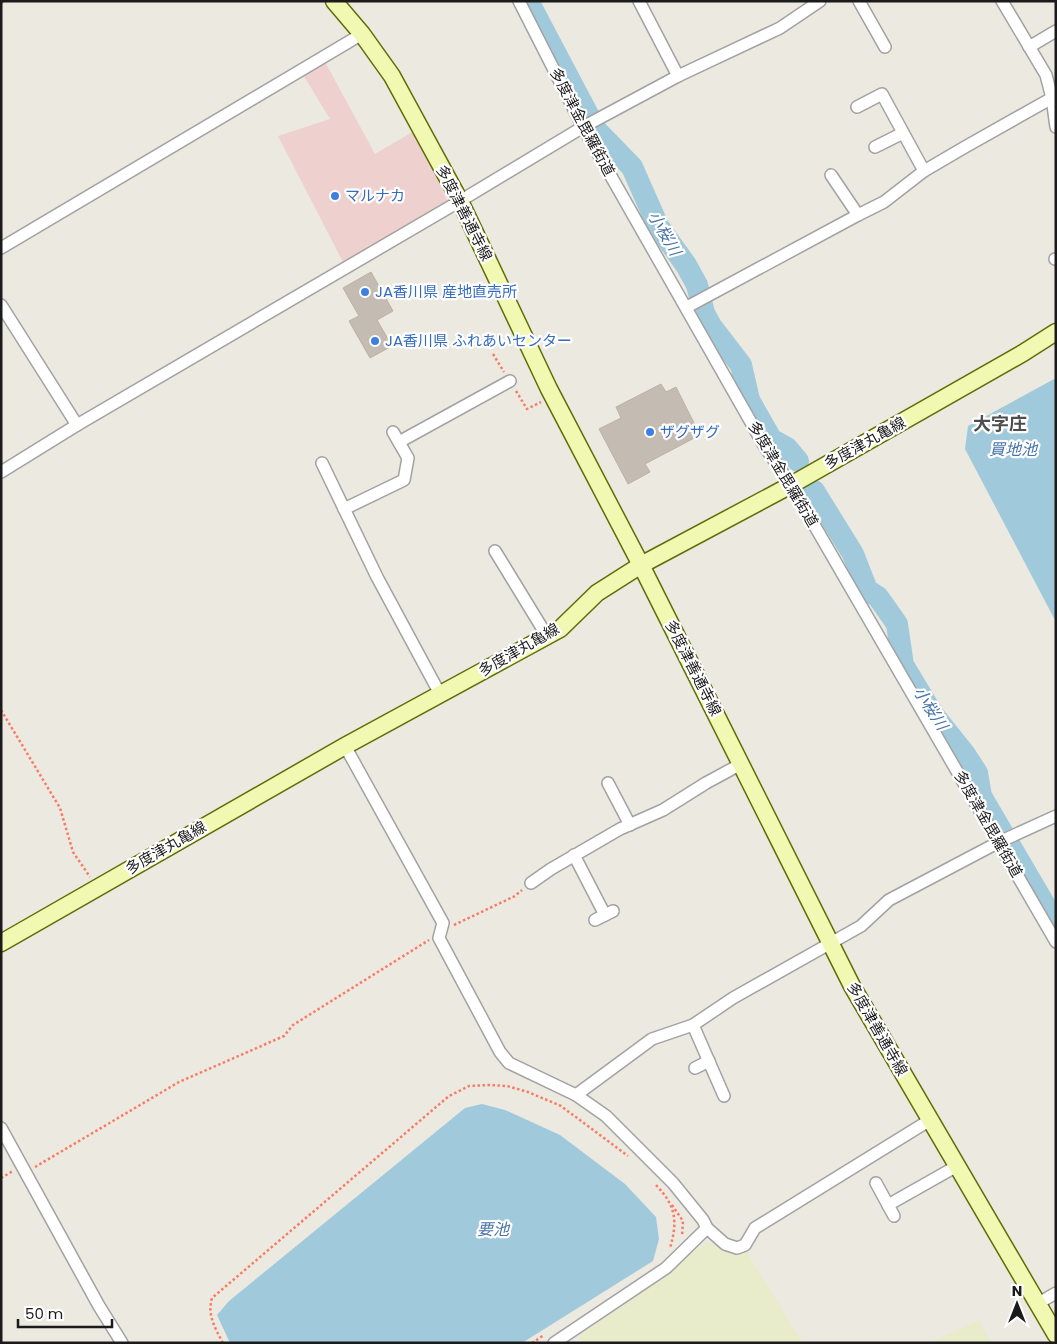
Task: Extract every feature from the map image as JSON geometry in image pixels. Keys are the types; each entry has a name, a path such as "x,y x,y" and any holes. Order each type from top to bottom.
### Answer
{"main road":[{"name":"多度津善通寺線","path":"334,1 362,34 392,76 460,201 549,389 641,565 852,986 1056,1335"},
{"name":"多度津丸亀線","path":"1,943 345,746 560,629 597,593 641,565 791,484 1023,353 1056,332"}],"street":[{"name":"多度津金毘羅街道","path":"519,1 691,305 765,447 791,484 1056,942"},
{"path":"639,1 678,76"},
{"path":"1,472 77,425 589,124 678,76 780,28 820,1"},
{"path":"859,1 885,47"},
{"path":"1002,1 1046,75 1052,98 1056,127"},
{"path":"1029,47 1056,31"},
{"path":"1,248 362,34"},
{"path":"856,107 882,94 924,171"},
{"path":"691,305 884,202 924,171 1052,98"},
{"path":"875,147 903,133"},
{"path":"831,175 858,215"},
{"path":"1,305 77,425"},
{"path":"344,509 404,480 408,458 396,437 510,381"},
{"path":"322,463 377,577 440,694"},
{"path":"495,551 547,636"},
{"path":"345,746 443,923 440,935 500,1052 509,1063 576,1095 606,1116 673,1183 703,1220 707,1228 724,1244 738,1248 745,1245 755,1228 930,1120"},
{"path":"531,883 574,855 630,825 663,810 741,764"},
{"path":"608,783 630,825"},
{"path":"576,1095 652,1039 693,1025 733,998 860,926 889,900 999,842 1056,816"},
{"path":"574,855 604,916"},
{"path":"693,1025 724,1096"},
{"path":"695,1068 708,1061"},
{"path":"1,1128 122,1343"},
{"path":"888,1205 957,1166"},
{"path":"876,1183 894,1216"},
{"path":"551,1338 666,1268 674,1253 707,1228"},
{"path":"1037,1304 1056,1293"}],"path":[{"path":"1,710 60,808 73,852 98,888"},
{"path":"27,1172 179,1082 284,1036 293,1025 431,938 515,896 531,883"},
{"path":"223,1343 211,1319 209,1307 212,1298 449,1096 469,1086 507,1086 528,1092 561,1106 633,1160"},
{"path":"651,1179 683,1220 674,1253"},
{"path":"670,1202 675,1216 674,1253"},
{"path":"532,1343 551,1338"}],"shaded area":[{"path":"324,60 375,154 414,131 448,202 343,262 278,136 330,119 302,73"}],"green space":[{"path":"706,1243 746,1251 803,1343 583,1343 579,1336"},
{"path":"979,1320 991,1343 930,1343"}],"water":[{"name":"買地池","path":"1056,378 1056,622 965,449 968,426"},
{"name":"要池","path":"482,1104 505,1110 560,1135 625,1184 656,1217 659,1239 653,1261 522,1343 230,1343 217,1315 229,1301 465,1108"}],"building":[{"path":"371,272 393,311 377,320 392,346 370,358 349,321 359,316 343,288"},
{"name":"ザグザグ","path":"661,384 666,392 676,387 700,435 645,464 650,472 628,484 599,429 621,418 616,407"}],"waterway":[{"name":"小桜川","path":"528,1 596,130 632,167 658,226 686,265 697,285 704,313 711,326 741,365 749,400 771,439 787,448 798,461"},
{"name":"小桜川","path":"814,491 853,554 867,590 878,597 897,624 903,665 932,713 964,753 977,773 981,796 1056,924"}],"place":[{"name":"マルナカ","path":"335,196"},
{"name":"JA香川県 産地直売所","path":"365,292"},
{"name":"JA香川県 ふれあいセンター","path":"375,341"},
{"name":"ザグザグ","path":"650,432"}],"district":[{"name":"大字庄","path":"1000,424"}]}
